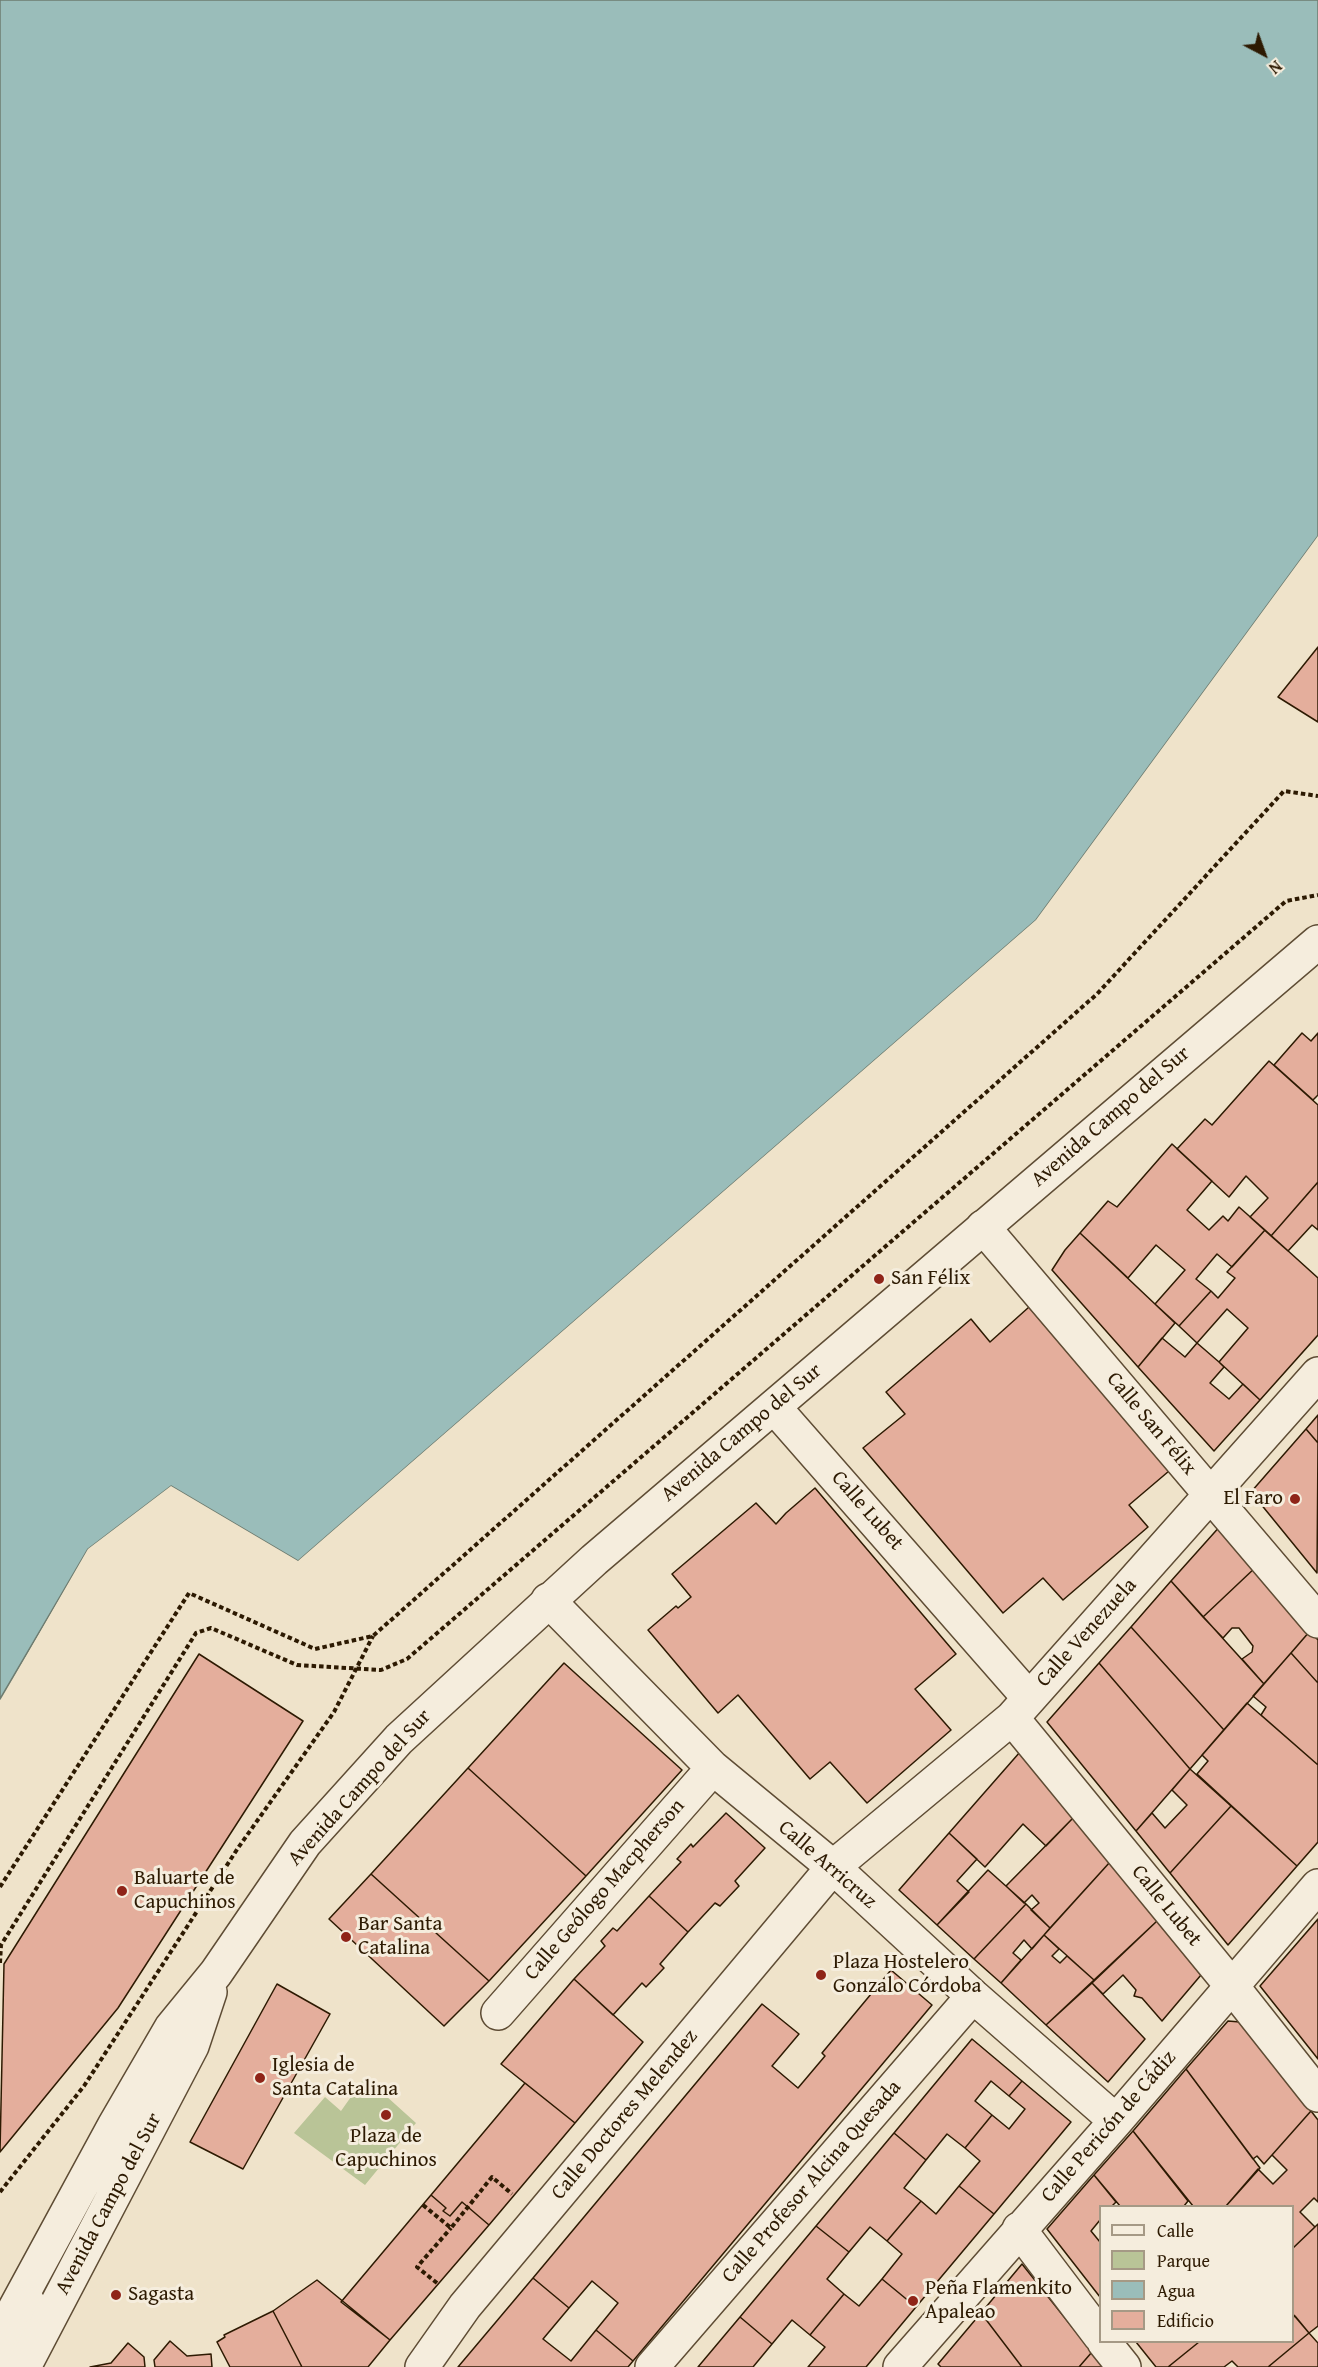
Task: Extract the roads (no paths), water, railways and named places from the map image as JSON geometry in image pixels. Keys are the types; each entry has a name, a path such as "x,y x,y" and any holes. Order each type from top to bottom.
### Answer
{"street":[{"name":"Avenida Campo del Sur","path":"0,2337 114,2126 171,2028 216,1973 305,1843 399,1739 548,1600 1318,942"},
{"name":"Calle San Félix","path":"983,1227 1318,1621"},
{"name":"Calle Venezuela","path":"833,1867 1021,1708 1318,1374"},
{"name":"Calle Lubet","path":"774,1407 1021,1708 1231,1985 1318,2095"},
{"name":"Calle Arricruz","path":"548,1600 713,1768 833,1867 972,1996 1116,2121"},
{"name":"Calle Geólogo Macpherson","path":"498,2013 713,1768"},
{"name":"Calle Doctores Melendez","path":"422,2367 465,2306 833,1867"},
{"name":"Calle Pericón de Cádiz","path":"900,2367 1318,1886"},
{"name":"Avenida Campo del Sur","path":"24,2367 192,2046 216,1973"},
{"name":"Calle Profesor Alcina Quesada","path":"652,2367 972,1996"},
{"path":"1019,2229 1099,2333"},
{"path":"2,2367 25,2322 30,2283"},
{"path":"1105,2343 1124,2367"}],"water":[{"path":"0,0 1318,0 1318,536 1036,920 298,1561 171,1486 88,1549 0,1699"}],"place":[{"name":"San Félix","path":"879,1279"},
{"name":"El Faro","path":"1295,1499"},
{"name":"Baluarte de Capuchinos","path":"122,1891"},
{"name":"Bar Santa Catalina","path":"346,1937"},
{"name":"Plaza Hostelero Gonzalo Córdoba","path":"821,1975"},
{"name":"Iglesia de Santa Catalina","path":"260,2078"},
{"name":"Plaza de Capuchinos","path":"386,2115"},
{"name":"Sagasta","path":"116,2295"},
{"name":"Peña Flamenkito Apaleao","path":"913,2301"}]}
